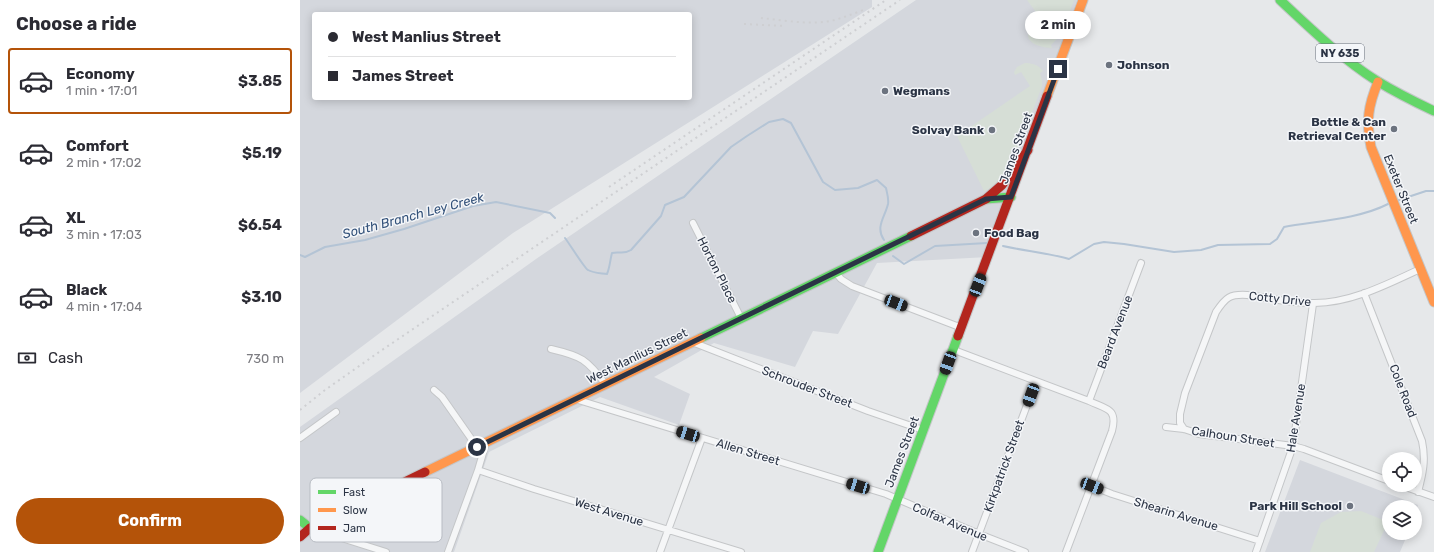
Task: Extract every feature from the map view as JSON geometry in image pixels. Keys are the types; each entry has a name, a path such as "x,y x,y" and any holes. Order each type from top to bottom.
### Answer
{"main road":[{"name":"James Street","path":"878,552 1083,0"},
{"name":"NY 635","path":"1280,0 1320,37 1358,68 1378,82 1434,111"},
{"name":"Exeter Street","path":"1378,82 1369,103 1367,120 1371,147 1420,269 1431,286 1434,302"},
{"name":"West Manlius Street","path":"413,478 986,199 1002,185 1028,150"},
{"name":"West Manlius Street","path":"986,199 1011,197"},
{"path":"300,520 310,528"},
{"name":"West Manlius Street","path":"300,536 310,528"}],"street":[{"name":"Horton Place","path":"693,223 742,318"},
{"name":"Beard Avenue","path":"1088,401 1141,263"},
{"name":"Cotty Drive","path":"1184,429 1180,423 1180,414 1185,393 1216,312 1224,300 1240,295 1313,304 1344,299 1364,293 1379,288 1420,269"},
{"path":"835,272 841,280 852,286 962,328"},
{"name":"Cole Road","path":"1364,293 1422,441 1425,455 1422,479"},
{"name":"Hale Avenue","path":"1256,552 1293,446 1313,304"},
{"name":"Schrouder Street","path":"692,342 868,411 923,430"},
{"path":"551,349 575,354 586,361 596,371 606,385"},
{"path":"954,350 1110,410 1114,417 1112,431 1066,552"},
{"name":"Kirkpatrick Street","path":"972,552 1036,381"},
{"path":"434,390 442,397 481,445 478,470 448,552"},
{"name":"Allen Street","path":"575,399 886,494 897,499"},
{"path":"300,438 336,412"},
{"name":"Calhoun Street","path":"1166,427 1184,429 1199,434 1293,446 1382,478"},
{"path":"660,552 702,438"},
{"name":"West Avenue","path":"478,470 741,552"},
{"name":"Shearin Avenue","path":"1092,486 1112,494 1260,541"},
{"path":"1418,492 1434,497"},
{"name":"Colfax Avenue","path":"897,499 1025,552"},
{"path":"354,542 386,552"}],"shaded area":[{"path":"300,0 872,0 872,7 513,233 300,393"},
{"path":"916,0 1077,0 988,257 877,263 838,334 813,331 795,367 714,343 654,377 690,394 679,425 600,397 489,452 454,552 300,552 300,427 536,259"},
{"path":"1027,0 1074,0 1062,34 1051,45 1052,48 1034,44 1029,38 1029,29 1036,12"},
{"path":"1025,63 1035,65 1043,71 1040,73 1042,86 1011,165 1001,179 989,189 984,191 957,136 1030,86 1021,72 1015,75 1014,72 1017,67"},
{"name":"Park Hill School","path":"1300,460 1405,500 1382,500 1382,540 1405,540 1400,552 1265,552"},
{"path":"1361,511 1382,520 1382,535 1374,552 1310,552 1321,523 1341,512"}],"waterway":[{"name":"South Branch Ley Creek","path":"565,238 588,270 607,274 612,253 631,250 661,216 665,205 684,197 731,147 769,122 783,119 791,123 823,182 835,190 858,188 877,180 886,188 888,204 880,231 884,240"},
{"name":"South Branch Ley Creek","path":"1399,200 1426,191 1434,191"},
{"name":"South Branch Ley Creek","path":"300,255 305,257 325,247 365,240 404,229 473,206 496,202 550,213 555,218"},
{"name":"South Branch Ley Creek","path":"1003,246 1069,259 1094,244 1104,242 1174,252 1201,250 1218,245 1270,244 1277,239 1284,227 1338,219 1364,213 1388,204"},
{"name":"South Branch Ley Creek","path":"893,256 904,264 935,246 987,243"}],"railway":[{"path":"609,187 886,0"},
{"path":"300,410 325,390 382,350 900,0"},
{"path":"761,18 800,22 824,22 866,9"},
{"path":"744,24 785,26"}],"traffic: fast":[{"path":"1280,0 1351,63 1377,81 1434,111"},
{"path":"986,199 1011,197"},
{"path":"701,338 911,236"},
{"path":"878,552 958,336"},
{"path":"300,520 310,528"}],"traffic: slow":[{"path":"1047,96 1083,0"},
{"path":"1378,82 1370,106 1368,121 1371,147 1434,302"},
{"path":"425,472 701,338"}],"traffic: jam":[{"path":"958,336 1047,96"},
{"path":"911,236 986,199 1002,185 1028,150"},
{"path":"413,478 425,472"},
{"path":"300,537 310,528"}],"place":[{"name":"Johnson","path":"1109,65"},
{"name":"Wegmans","path":"885,91"},
{"name":"Bottle & Can Retrieval Center","path":"1394,129"},
{"name":"Solvay Bank","path":"992,130"},
{"name":"Food Bag","path":"976,233"},
{"name":"Park Hill School","path":"1350,506"}],"route":[{"path":"477,447 986,199 1011,197 1058,69"}]}
